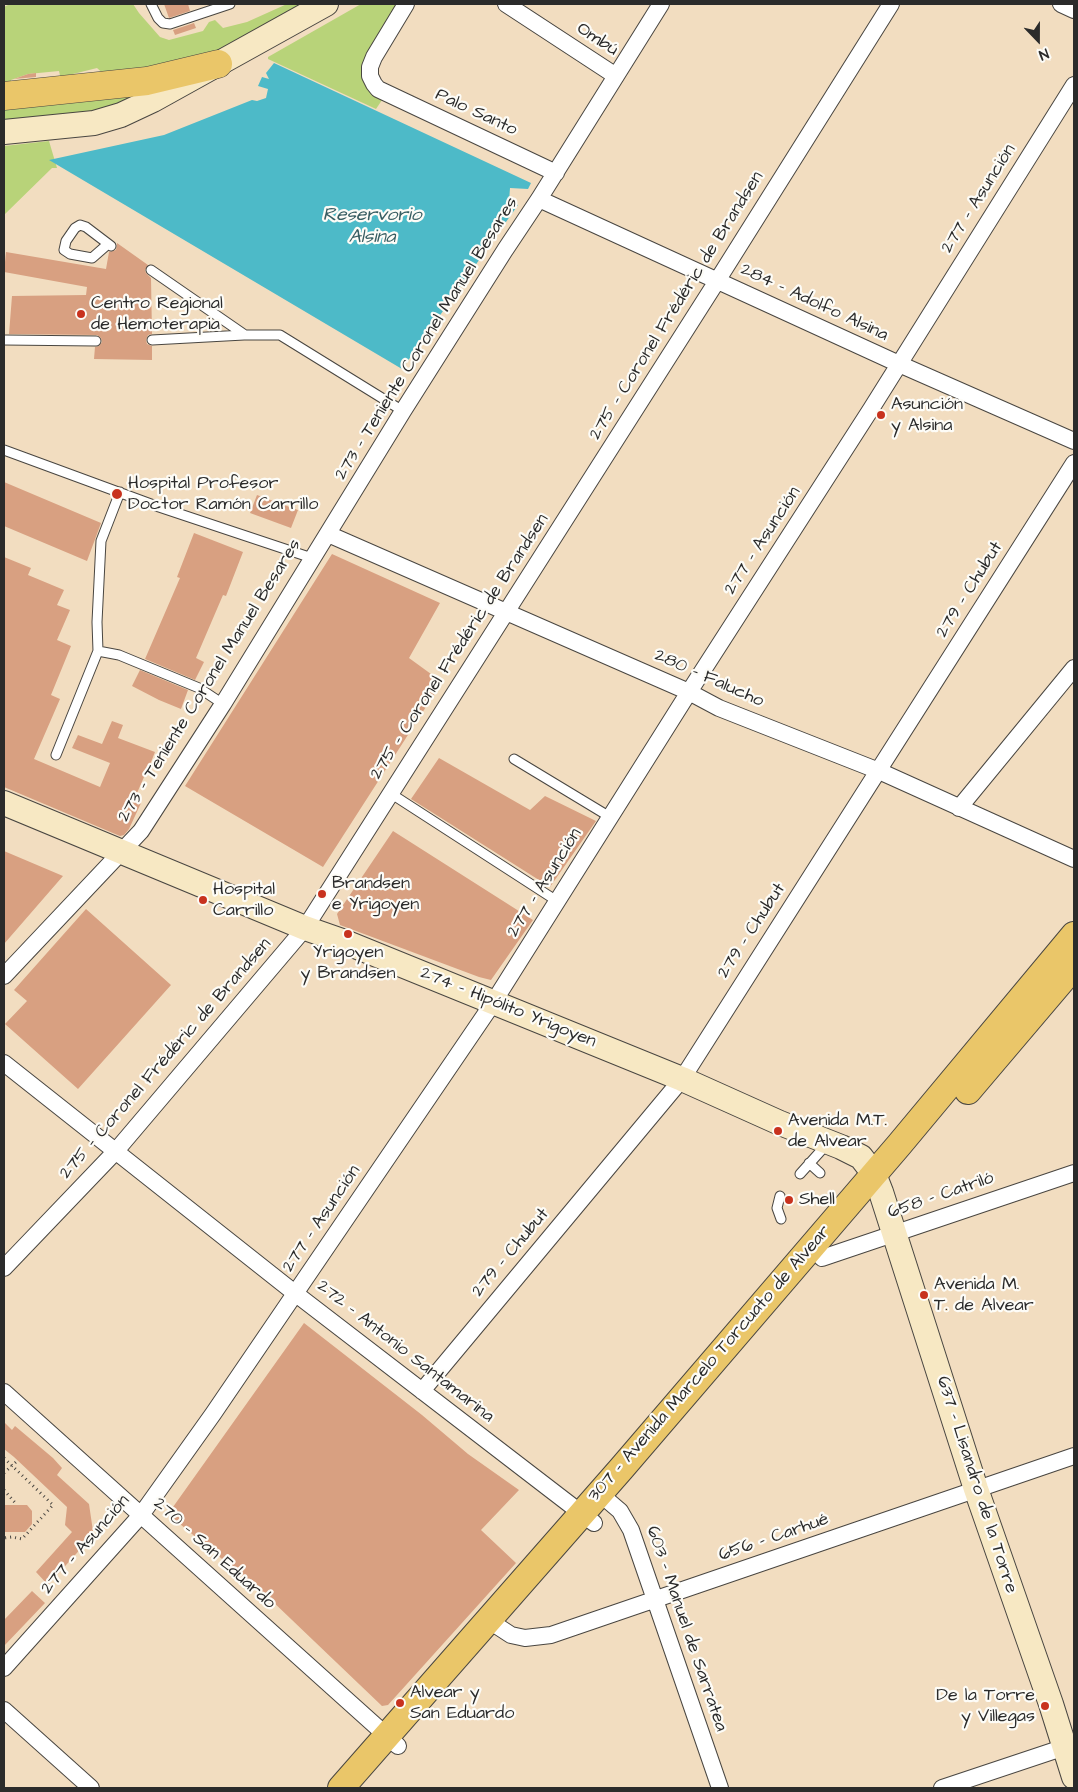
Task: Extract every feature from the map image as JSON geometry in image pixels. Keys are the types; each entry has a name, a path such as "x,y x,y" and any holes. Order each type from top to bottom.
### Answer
{"highway":[{"path":"4,96 147,81 218,64"}],"main road":[{"name":"307 - Avenida Marcelo Torcuato de Alvear","path":"342,1788 393,1741 588,1518 812,1249 847,1199 877,1183 1074,935"},
{"name":"307 - Avenida Marcelo Torcuato de Alvear","path":"812,1249 877,1183 1074,966"},
{"name":"307 - Avenida Marcelo Torcuato de Alvear","path":"361,1788 393,1741"}],"street":[{"path":"4,132 94,123 121,115 153,100 326,4"},
{"name":"Palo Santo","path":"406,4 370,67 370,76 378,89 556,173"},
{"name":"Ombú","path":"506,4 616,76"},
{"name":"273 - Teniente Coronel Manuel Besares","path":"4,976 141,831 223,704 312,558 661,4"},
{"name":"275 - Coronel Frédéric de Brandsen","path":"4,1268 115,1152 305,928 891,4"},
{"path":"1060,4 1074,10"},
{"name":"277 - Asunción","path":"4,1668 140,1515 219,1406 493,1003 1074,85"},
{"name":"284 - Adolfo Alsina","path":"539,199 899,364 1074,441"},
{"name":"279 - Chubut","path":"422,1391 682,1078 1074,463"},
{"name":"280 - Falucho","path":"328,534 689,692 719,708 879,771 1074,858"},
{"path":"959,808 1074,668"},
{"name":"274 - Hipólito Yrigoyen","path":"4,803 305,928 345,942 682,1078 780,1123 829,1142 861,1158 877,1183"},
{"name":"272 - Antonio Santamarina","path":"4,1063 296,1294 588,1518"},
{"name":"658 - Catriló","path":"812,1249 894,1233 1074,1173"},
{"name":"637 - Lisandro de la Torre","path":"877,1183 976,1489 1051,1704 1069,1745 1074,1777"},
{"name":"270 - San Eduardo","path":"4,1392 393,1741"},
{"name":"656 - Carhué","path":"495,1624 511,1635 525,1638 544,1636 655,1600 1074,1456"},
{"name":"603 - Manuel de Sarratea","path":"605,1498 625,1518 631,1530 720,1788"},
{"path":"4,1710 90,1788"},
{"path":"942,1788 1069,1745"}],"lane":[{"path":"151,4 158,18 163,23 170,24 206,8 230,4"},
{"path":"80,225 109,245 92,258 70,254 64,250 66,241 74,228 80,225"},
{"path":"151,270 245,335"},
{"path":"152,340 280,334 404,411"},
{"path":"4,340 96,341"},
{"path":"4,450 312,558"},
{"path":"56,755 98,651 97,622 101,541 120,492"},
{"path":"98,651 119,655 199,688 223,704"},
{"path":"514,759 610,817"},
{"path":"390,793 557,901"},
{"path":"800,1174 829,1142"},
{"path":"810,1163 820,1173"},
{"path":"780,1196 777,1208 781,1220"}],"path":[{"path":"4,1458 53,1505 22,1539 4,1538"},
{"path":"4,1473 17,1461"},
{"path":"4,1490 17,1505"}],"green space":[{"path":"10,4 133,4 160,37 169,40 203,31 209,22 215,20 223,28 247,22 287,4 308,4 221,54 108,78 97,68 69,75 61,80 59,71 28,74 11,80 11,85 4,86 4,7"},
{"path":"361,4 402,4 370,56 384,97 376,109 268,59 268,57"},
{"path":"160,88 102,113 4,124 4,106"},
{"path":"49,141 57,168 52,168 4,215 4,146"}],"water":[{"name":"Reservorio Alsina","path":"274,63 531,183 528,189 510,188 509,202 518,205 402,369 49,160 164,135 252,100 257,101 266,98 268,89 258,86 262,77 269,79 266,73"}],"building":[{"path":"164,4 188,4 190,11 169,18"},
{"path":"194,23 196,28 175,35 173,30"},
{"path":"36,73 36,77 14,79 28,74"},
{"name":"Centro Regional de Hemoterapia","path":"117,243 148,265 145,270 151,278 152,334 148,335 146,340 147,344 152,346 152,360 94,359 95,347 99,346 102,342 101,338 97,335 9,334 12,296 86,295 87,287 4,272 6,252 106,269 109,252 116,250"},
{"path":"4,482 101,523 87,561 4,526"},
{"path":"257,495 298,510 291,528 250,513"},
{"path":"194,533 243,552 226,596 223,595 196,658 204,662 195,680 145,659 180,578 177,577"},
{"path":"332,554 440,603 409,658 442,682 323,867 185,786"},
{"path":"4,557 31,568 28,575 64,590 57,605 70,610 57,640 71,646 51,695 60,699 34,759 100,787 110,763 72,748 78,735 102,744 112,721 123,725 118,738 155,752 134,800 141,803 129,829 124,835 120,836 4,787"},
{"path":"140,670 188,690 181,709 132,686"},
{"path":"439,758 530,810 545,796 596,821 550,887 411,799"},
{"path":"393,831 533,920 491,980 340,925 337,914"},
{"path":"4,851 63,876 4,944"},
{"path":"86,909 171,985 78,1089 5,1024 27,1001 14,990"},
{"path":"304,1323 422,1415 468,1454 519,1490 481,1530 516,1563 388,1705 382,1706 269,1598 168,1514"},
{"path":"4,1422 12,1430 15,1426 53,1458 62,1468 57,1475 89,1504 94,1538 88,1547 85,1544 48,1585 36,1572 72,1532 65,1525 67,1507 4,1449"},
{"path":"4,1505 27,1505 32,1511 32,1524 25,1532 4,1532"},
{"path":"32,1591 45,1603 4,1646 4,1620"}],"place":[{"name":"Centro Regional de Hemoterapia","path":"81,314"},
{"name":"Asunción y Alsina","path":"881,415"},
{"name":"Hospital Profesor Doctor Ramón Carrillo","path":"117,494"},
{"name":"Brandsen e Yrigoyen","path":"322,894"},
{"name":"Hospital Carrillo","path":"203,900"},
{"name":"Yrigoyen y Brandsen","path":"348,934"},
{"name":"Avenida M.T. de Alvear","path":"778,1131"},
{"name":"Shell","path":"789,1200"},
{"name":"Avenida M. T. de Alvear","path":"924,1295"},
{"name":"Alvear y San Eduardo","path":"400,1703"},
{"name":"De la Torre y Villegas","path":"1045,1706"}]}
